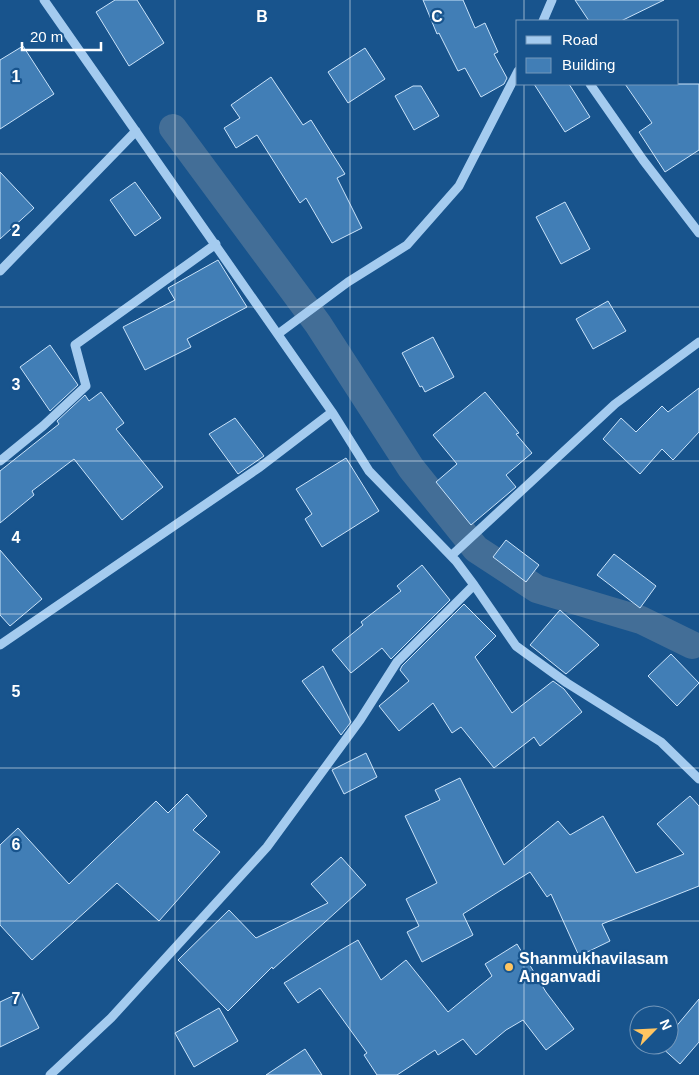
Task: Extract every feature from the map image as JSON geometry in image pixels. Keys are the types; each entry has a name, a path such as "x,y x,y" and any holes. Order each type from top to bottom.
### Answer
{"street":[{"path":"44,0 332,412 369,471 451,556 474,585 516,646 567,683 661,742 699,779"},
{"path":"544,20 552,0"},
{"path":"278,334 348,282 407,245 463,178 516,75"},
{"path":"591,85 643,160 699,233"},
{"path":"0,271 136,131"},
{"path":"0,461 43,426 86,386 75,344 216,244"},
{"path":"451,556 615,404 699,342"},
{"path":"0,646 260,467 332,412"},
{"path":"50,1075 111,1018 266,847 360,720 397,662 474,585"}],"building":[{"path":"115,0 137,0 164,43 129,66 96,12"},
{"path":"423,0 463,0 475,28 485,23 498,52 494,54 507,78 504,84 481,97 465,68 458,71 439,33 437,34"},
{"path":"575,0 664,0 623,20 588,20"},
{"path":"23,46 54,94 0,129 0,60"},
{"path":"365,48 385,79 348,103 328,72"},
{"path":"271,77 303,125 311,120 345,174 337,178 362,228 332,243 306,198 300,203 257,135 236,148 224,128 240,118 231,105"},
{"path":"699,84 699,150 665,172 639,132 652,123 626,85"},
{"path":"535,85 570,85 590,117 565,132"},
{"path":"413,86 421,86 439,116 414,130 395,96"},
{"path":"0,172 34,208 0,239"},
{"path":"135,182 161,218 135,236 110,200"},
{"path":"565,202 590,249 561,264 536,217"},
{"path":"218,260 247,307 187,339 191,347 145,370 123,327 175,300 168,288"},
{"path":"608,301 626,331 593,349 576,319"},
{"path":"433,337 454,377 425,392 422,386 420,387 402,353"},
{"path":"50,345 78,385 50,411 20,367"},
{"path":"699,388 699,432 673,460 662,449 640,474 603,439 621,418 636,432 662,406 668,412"},
{"path":"101,392 124,423 116,429 163,487 122,520 74,459 32,491 34,495 0,523 0,471 59,424 57,421 85,395 89,401"},
{"path":"485,392 519,433 516,434 532,453 506,475 516,487 471,525 436,482 457,464 433,435"},
{"path":"235,418 264,456 238,474 209,434"},
{"path":"346,458 379,511 322,547 305,519 312,514 296,489"},
{"path":"506,540 539,565 526,582 493,557"},
{"path":"0,550 42,599 10,626 0,615"},
{"path":"614,554 656,586 640,608 597,575"},
{"path":"422,565 450,600 391,659 382,648 351,673 332,650 363,625 361,622 401,591 397,586"},
{"path":"464,604 496,636 475,657 512,713 553,681 564,689 582,712 540,746 534,737 494,768 461,727 452,733 433,703 399,731 379,706 409,681 400,670 402,666"},
{"path":"560,610 599,645 566,674 530,645"},
{"path":"671,654 699,683 677,706 648,676"},
{"path":"323,666 351,722 341,735 302,681"},
{"path":"366,753 377,777 344,794 332,770"},
{"path":"460,778 504,865 558,821 570,835 603,816 636,873 684,854 657,824 690,796 699,806 699,886 602,924 610,941 579,956 551,894 547,897 530,872 463,914 473,935 422,962 407,932 419,926 406,899 437,883 405,816 440,800 435,790"},
{"path":"187,794 207,816 193,830 220,852 159,921 117,883 32,960 0,925 0,845 18,828 69,884 156,801 168,813"},
{"path":"341,857 366,885 273,969 272,967 228,1011 178,960 229,910 256,938 328,903 311,884"},
{"path":"358,940 381,980 406,960 448,1012 492,976 485,964 517,944 546,992 574,1029 546,1050 523,1020 506,1030 476,1055 463,1039 438,1055 435,1050 397,1075 377,1075 364,1055 367,1053 320,988 298,1003 284,983"},
{"path":"21,992 39,1028 0,1047 0,1002"},
{"path":"699,999 699,1042 680,1064 670,1055 679,1055 679,1023"},
{"path":"219,1008 238,1041 194,1067 175,1033"},
{"path":"305,1049 322,1075 266,1075"}],"waterway":[{"path":"173,128 318,324 411,468 476,549 537,589 641,620 692,645"}],"place":[{"name":"Shanmukhavilasam Anganvadi","path":"509,967"}]}
